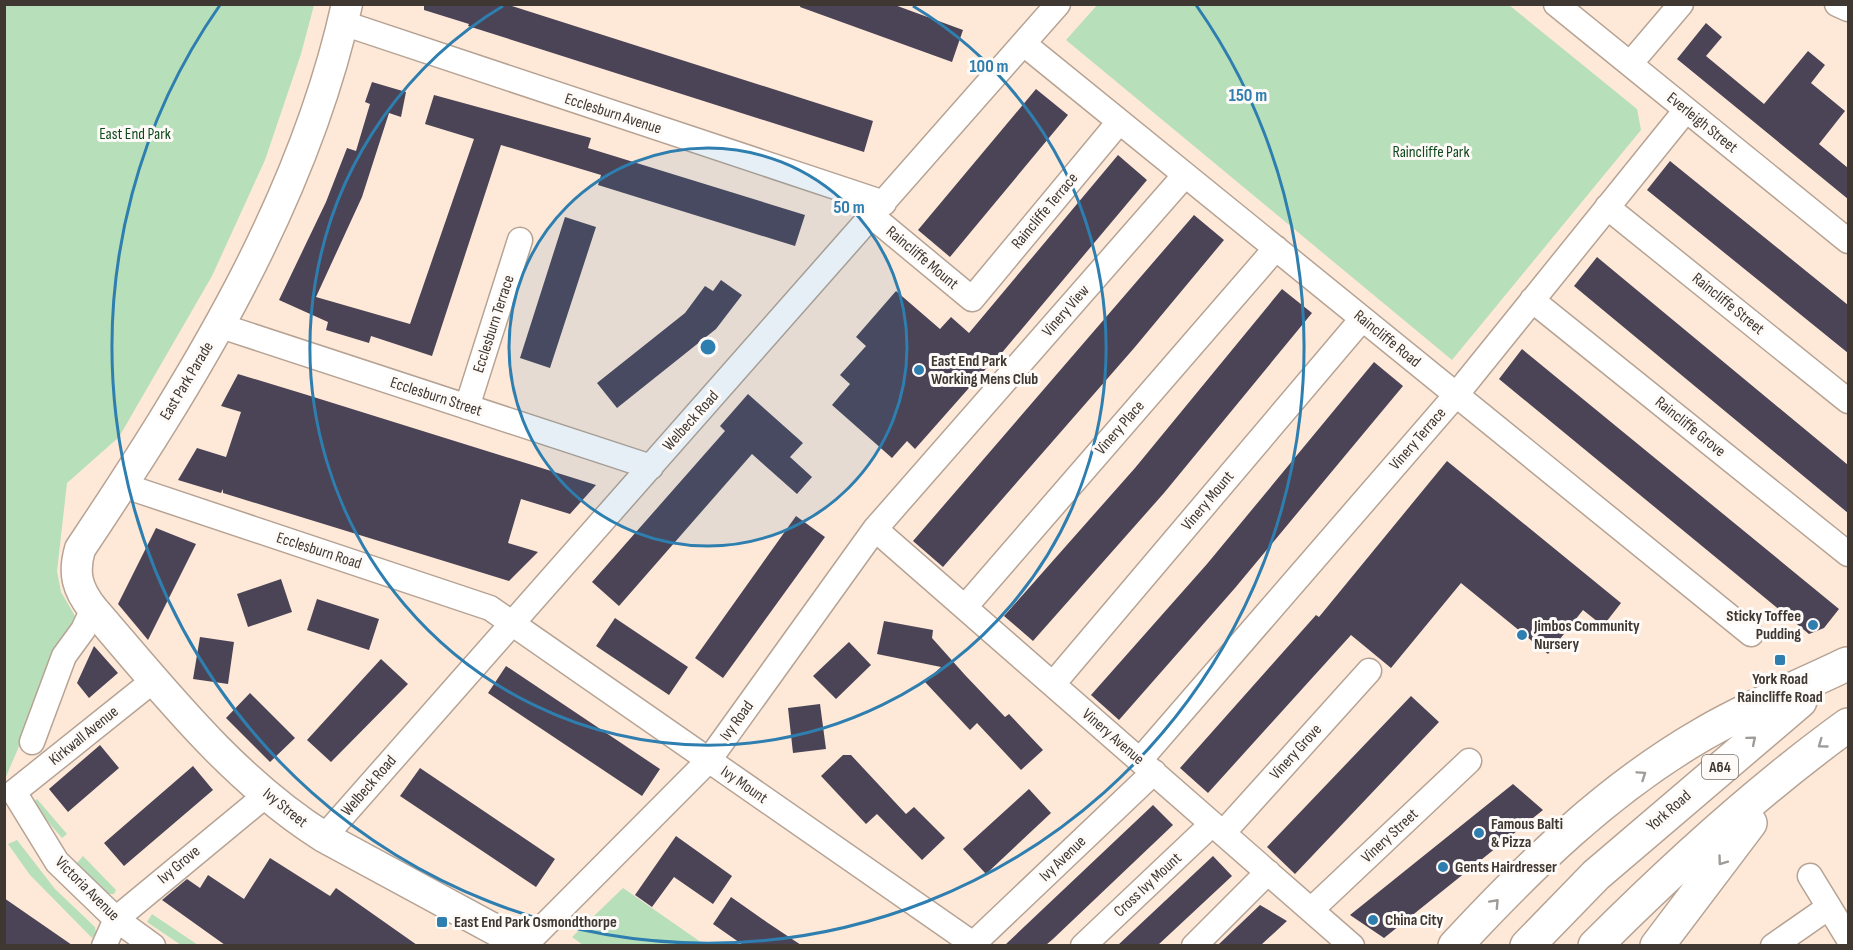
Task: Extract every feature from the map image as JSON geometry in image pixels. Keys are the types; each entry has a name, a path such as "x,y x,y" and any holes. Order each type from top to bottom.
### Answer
{"highway":[{"name":"York Road","path":"1527,945 1596,875 1700,783 1848,664"},
{"path":"1455,945 1521,875 1628,784 1704,733 1848,664"},
{"path":"1595,945 1639,902 1795,764 1848,725"},
{"path":"1657,945 1795,764"}],"street":[{"name":"Everleigh Street","path":"1556,4 1848,241"},
{"path":"1630,64 1681,4"},
{"path":"1837,4 1848,9"},
{"name":"Welbeck Road","path":"324,837 1024,44 1047,7"},
{"name":"Ecclesburn Avenue","path":"345,14 878,210"},
{"name":"East Park Parade","path":"93,609 83,596 77,582 75,566 80,549 221,326 314,120 345,14"},
{"name":"Raincliffe Road","path":"1024,44 1750,634"},
{"name":"Vinery Terrace","path":"1147,766 1456,395 1686,110"},
{"name":"Raincliffe Terrace","path":"972,299 1119,122"},
{"name":"Vinery View","path":"875,529 1185,175"},
{"name":"Raincliffe Street","path":"1607,207 1848,401"},
{"name":"Raincliffe Mount","path":"878,210 972,299"},
{"name":"Ecclesburn Terrace","path":"467,407 520,240"},
{"name":"Vinery Place","path":"965,607 1276,248"},
{"name":"Raincliffe Grove","path":"1532,300 1848,554"},
{"name":"Vinery Mount","path":"1053,684 1362,319"},
{"name":"Ecclesburn Street","path":"221,326 651,467"},
{"name":"Ecclesburn Road","path":"122,485 490,608 512,624"},
{"name":"Vinery Avenue","path":"875,529 1352,945"},
{"name":"Ivy Road","path":"524,945 709,760 875,529"},
{"path":"32,742 64,656 83,630 93,609"},
{"name":"Ivy Street","path":"93,609 204,735 294,819 524,945"},
{"name":"Ivy Mount","path":"512,624 973,945"},
{"name":"Vinery Grove","path":"1218,829 1369,671"},
{"name":"Kirkwall Avenue","path":"14,792 154,680"},
{"name":"Vinery Street","path":"1311,910 1469,761"},
{"name":"Ivy Avenue","path":"973,945 1147,766"},
{"name":"Victoria Avenue","path":"14,792 57,862 116,919 153,945"},
{"name":"Ivy Grove","path":"104,945 116,919 266,795"},
{"name":"Cross Ivy Mount","path":"1083,945 1218,829"},
{"path":"1194,945 1268,872"},
{"path":"1810,876 1848,938"},
{"path":"1773,945 1830,908"}],"green space":[{"name":"Raincliffe Park","path":"1098,4 1509,5 1637,109 1641,130 1452,360 1066,40"},
{"name":"East End Park","path":"4,5 314,5 301,54 265,160 212,276 119,437 67,483 57,571 61,592 75,616 5,779"},
{"path":"37,799 67,834 62,838 32,803"},
{"path":"17,840 55,889 95,927 96,933 92,938 30,875 8,844"},
{"path":"83,856 116,890 114,894 107,894 76,864"},
{"path":"623,888 705,945 583,945 572,937"},
{"path":"152,914 198,945 181,945 147,922"}],"building":[{"path":"424,4 506,4 873,121 864,152 468,26 469,24 424,10"},
{"path":"801,4 892,4 963,30 952,62 800,7"},
{"path":"1706,23 1722,37 1706,56 1764,104 1808,51 1825,65 1811,83 1845,111 1819,144 1848,168 1848,199 1677,59"},
{"path":"372,82 406,92 401,117 389,113 362,197 316,297 410,324 474,139 425,124 434,95 591,138 588,148 805,215 795,246 598,185 601,175 501,145 432,356 371,336 369,343 326,330 328,322 279,300 326,202 347,148 356,151 370,104 365,102"},
{"path":"1036,89 1068,115 950,257 918,230"},
{"path":"1118,155 1147,180 1000,355 915,449 907,441 892,458 832,405 850,384 840,375 866,346 856,337 896,291 940,329 951,317 969,333"},
{"path":"1670,161 1848,305 1848,353 1647,190"},
{"path":"1194,215 1224,240 1135,347 943,567 913,541"},
{"path":"565,217 596,227 550,368 520,358"},
{"path":"1597,257 1848,465 1848,513 1574,286"},
{"path":"721,280 742,295 716,329 617,408 597,383 685,313 705,286 713,291"},
{"path":"1282,289 1312,313 1164,493 1033,641 1004,616 1135,468"},
{"path":"1522,349 1839,609 1824,628 1809,634 1499,379"},
{"path":"1374,362 1403,386 1235,588 1119,720 1091,695 1207,564"},
{"path":"238,374 596,485 570,514 521,499 508,543 538,552 509,581 223,493 223,489 221,493 178,480 197,448 226,457 241,412 221,406"},
{"path":"748,394 803,443 790,457 812,477 797,494 752,454 619,606 592,582 725,431 720,426"},
{"path":"1447,461 1621,603 1603,626 1583,610 1548,654 1461,583 1391,668 1351,635 1208,793 1180,768 1316,615 1319,617"},
{"path":"796,516 825,537 723,678 695,658"},
{"path":"156,528 196,544 148,640 118,604"},
{"path":"281,579 292,612 248,627 237,594"},
{"path":"317,599 379,619 369,650 307,630"},
{"path":"615,618 688,667 669,695 596,646"},
{"path":"884,621 933,630 932,638 965,675 1005,717 1009,714 1043,750 1021,770 977,723 970,730 925,682 941,667 877,654"},
{"path":"200,637 234,642 228,684 193,679"},
{"path":"849,642 871,665 836,699 813,676"},
{"path":"94,646 118,673 89,698 77,683"},
{"path":"381,659 408,684 331,762 307,740"},
{"path":"506,666 660,769 642,796 488,693"},
{"path":"250,693 295,738 270,762 226,718"},
{"path":"1411,696 1439,722 1295,874 1267,847"},
{"path":"820,704 826,749 793,753 788,708"},
{"path":"100,745 119,768 68,812 49,789"},
{"path":"843,755 851,755 906,814 914,807 945,838 922,860 877,814 866,824 821,776"},
{"path":"193,766 213,790 124,866 104,843"},
{"path":"420,768 555,859 536,887 400,796"},
{"path":"1513,784 1543,810 1384,938 1350,915"},
{"path":"1029,789 1051,813 986,874 963,849"},
{"path":"1153,805 1173,825 1053,939 1046,945 1005,945"},
{"path":"676,836 732,876 713,904 674,877 652,907 635,895"},
{"path":"1213,856 1232,876 1158,945 1118,945"},
{"path":"270,858 330,896 336,888 417,945 225,945 162,900 187,879 200,888 208,875 244,899"},
{"path":"731,897 801,945 743,945 713,924"},
{"path":"4,898 30,916 72,945 4,945"},
{"path":"1260,905 1287,921 1261,945 1218,945"}],"place":[{"name":"East End Park Working Mens Club","path":"919,370"},
{"name":"Sticky Toffee Pudding","path":"1813,625"},
{"name":"Jimbos Community Nursery","path":"1522,635"},
{"name":"York Road Raincliffe Road","path":"1780,660"},
{"name":"Famous Balti & Pizza","path":"1479,833"},
{"name":"Gents Hairdresser","path":"1443,867"},
{"name":"China City","path":"1373,920"},
{"name":"East End Park Osmondthorpe","path":"442,922"}]}
